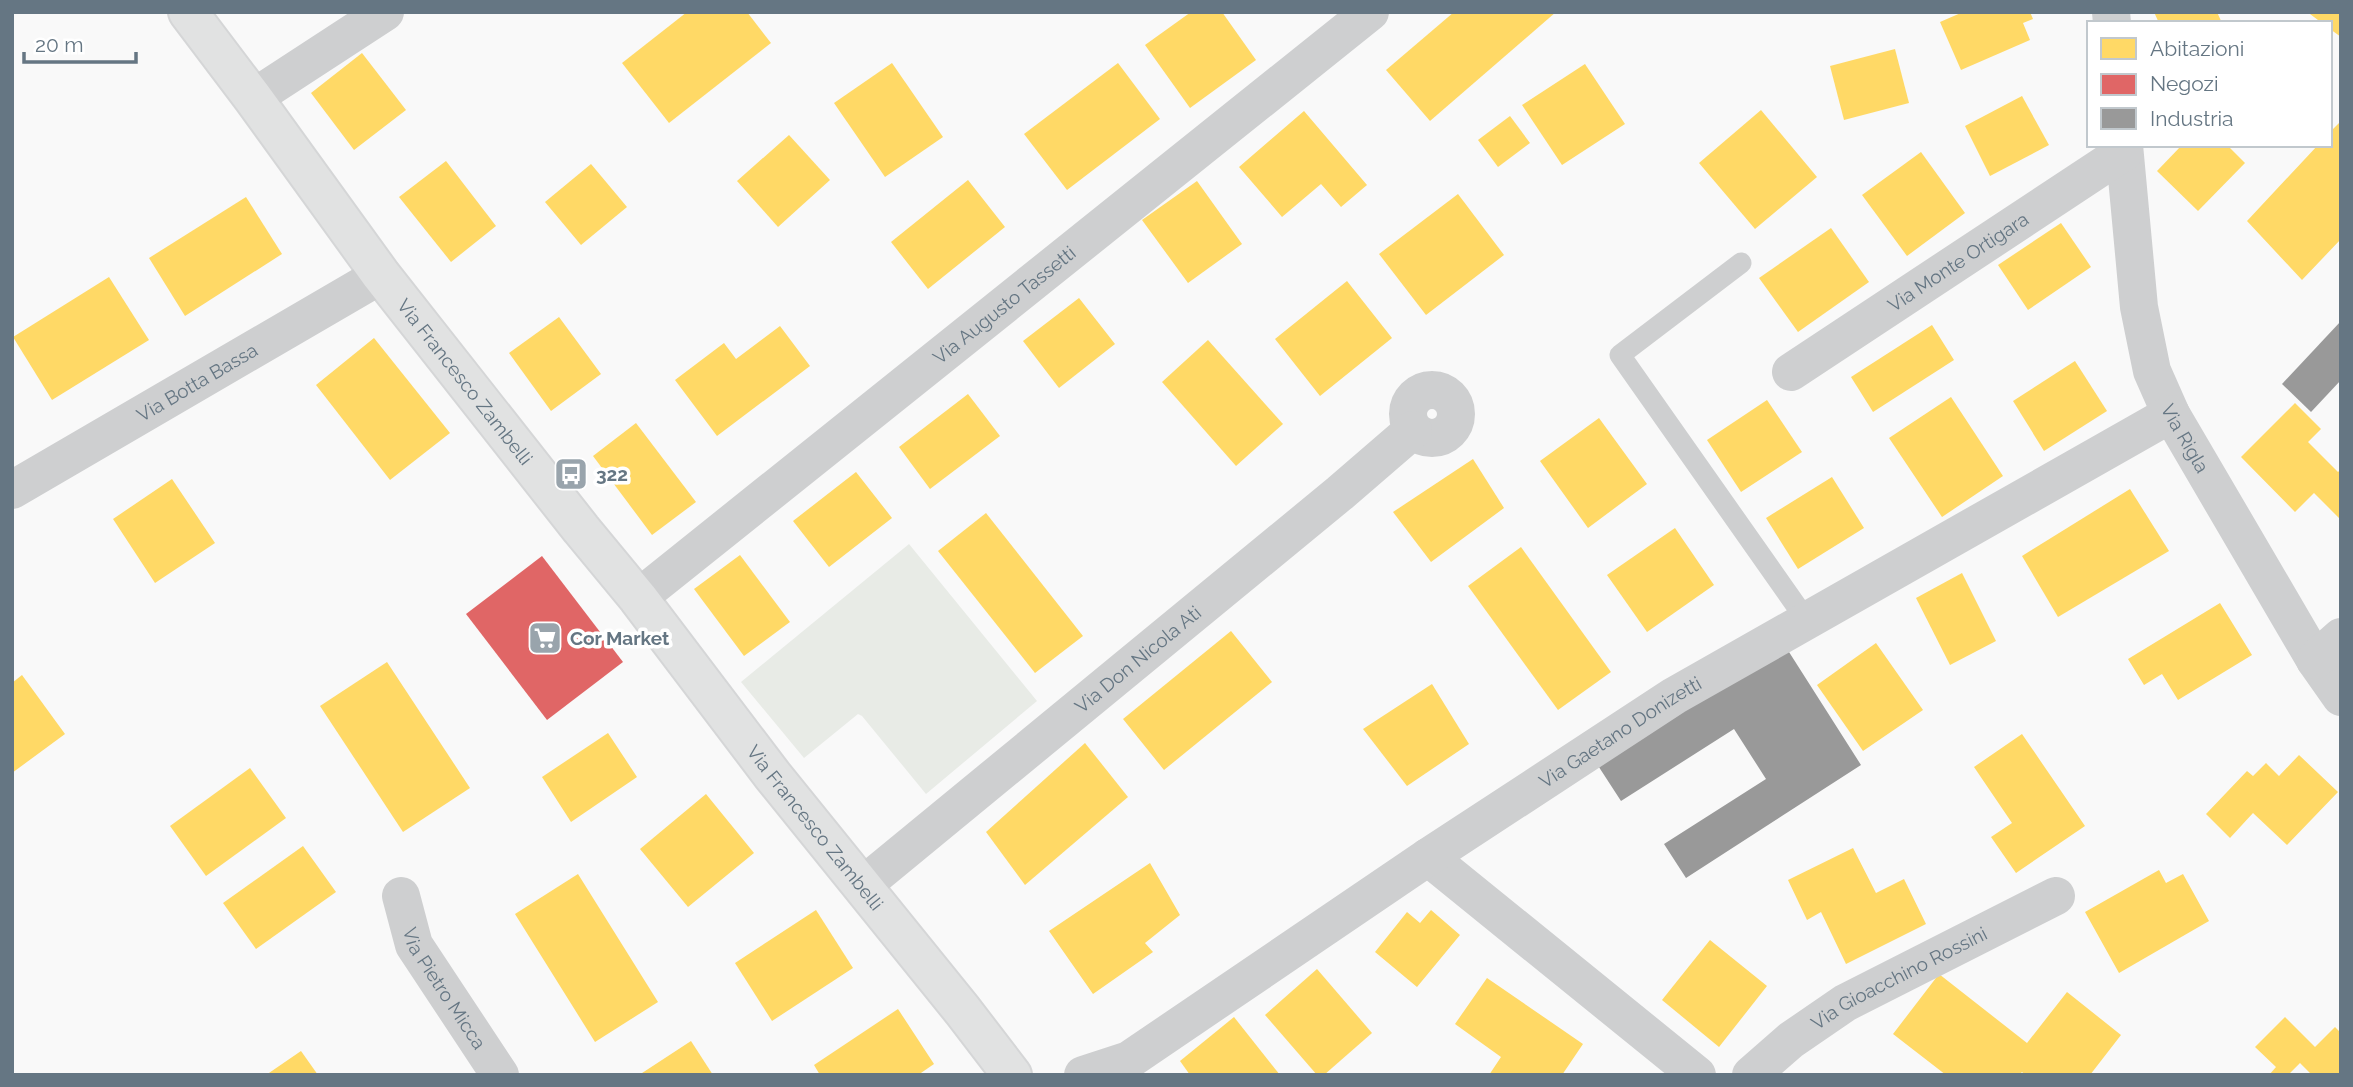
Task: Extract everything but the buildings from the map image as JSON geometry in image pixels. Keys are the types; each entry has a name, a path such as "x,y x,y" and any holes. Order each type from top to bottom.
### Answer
{"main road":[{"name":"Via Francesco Zambelli","path":"188,12 381,275 638,598 773,776 1012,1075"}],"street":[{"path":"253,98 385,12"},
{"name":"Via Augusto Tassetti","path":"638,598 1370,12"},
{"name":"Via Monte Ortigara","path":"1791,372 2124,149"},
{"name":"Via Rigla","path":"2124,149 2138,307 2152,371 2172,414 2328,648 2341,696"},
{"name":"Via Botta Bassa","path":"12,490 381,275"},
{"name":"Via Gaetano Donizetti","path":"1083,1075 1135,1067 1428,857 1674,696 2172,414"},
{"name":"Via Don Nicola Ati","path":"862,886 1413,430"},
{"path":"1428,857 1697,1075"},
{"name":"Via Pietro Micca","path":"401,896 414,945 500,1075"},
{"name":"Via Gioacchino Rossini","path":"1751,1075 1791,1040 1846,1003 2056,896"}],"lane":[{"path":"1741,263 1620,355 1807,621"}],"shaded area":[{"path":"909,544 1037,701 926,794 862,716 858,714 804,758 741,682"}],"place":[{"name":"322","path":"571,474"},
{"name":"Cor Market","path":"545,638"}]}
